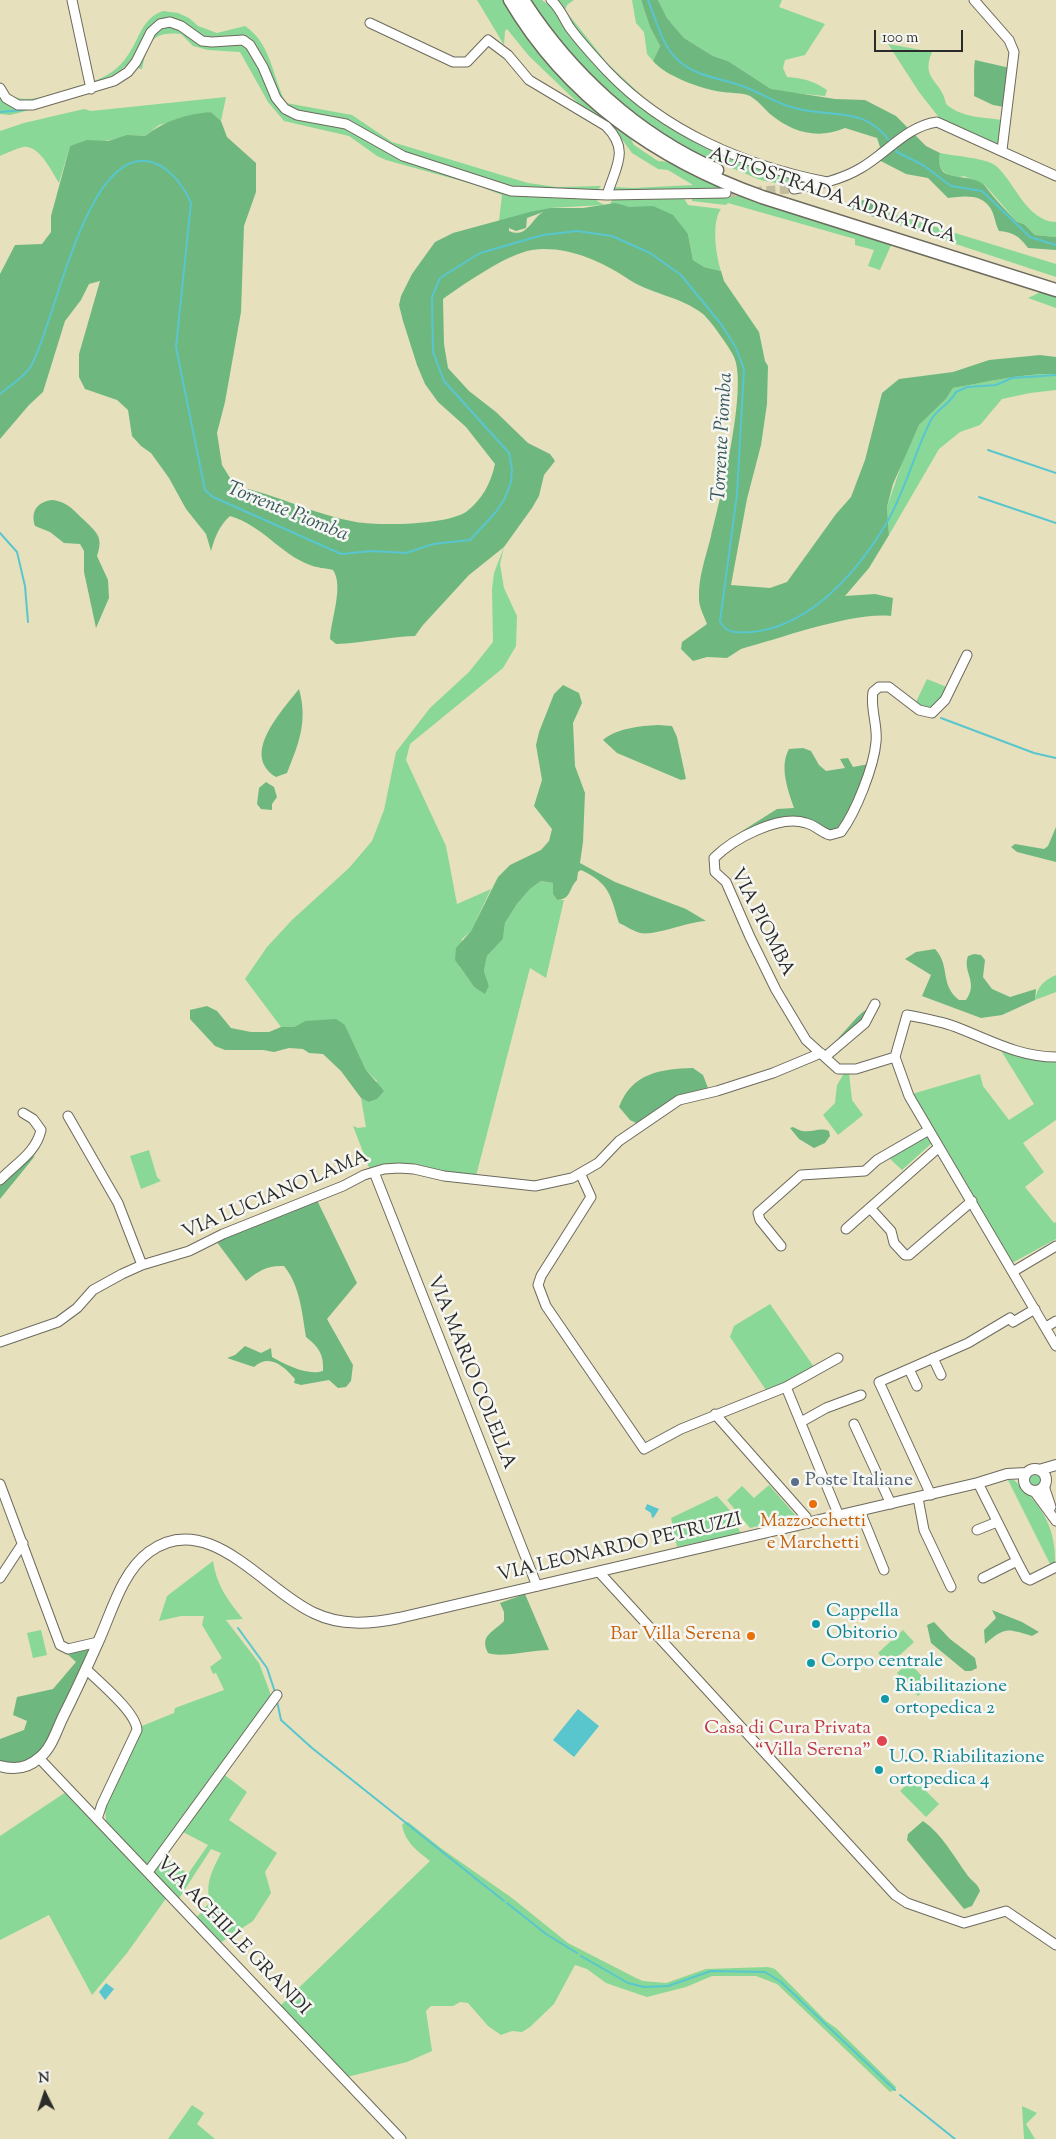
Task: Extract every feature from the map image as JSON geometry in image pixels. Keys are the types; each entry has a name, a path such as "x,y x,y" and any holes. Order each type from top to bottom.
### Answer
{"highway":[{"name":"AUTOSTRADA ADRIATICA","path":"510,0 542,47 586,94 632,132 677,161 716,180 762,197 1056,290"},
{"name":"AUTOSTRADA ADRIATICA","path":"524,0 551,40 594,87 634,121 689,157 759,187 1056,283"}],"main road":[{"path":"1056,1465 1039,1470 1032,1469 1025,1478 1026,1487 1034,1491 1045,1483 1056,1470"},
{"path":"1039,1470 1044,1474 1045,1483"},
{"name":"VIA LEONARDO PETRUZZI","path":"98,1642 124,1583 136,1565 155,1548 173,1541 206,1542 224,1550 297,1604 315,1614 334,1620 362,1623 385,1621 462,1604 990,1480 1025,1478"},
{"path":"0,1766 12,1768 25,1767 39,1758 49,1746 98,1642"}],"street":[{"path":"72,0 91,89"},
{"path":"551,0 584,45 608,72 658,116 728,153 768,168 827,182"},
{"path":"974,0 1009,40 1014,52 1002,150"},
{"path":"0,88 6,98 18,105 34,106 114,81 128,72 136,62 151,32 160,24 170,22 181,26 202,40 212,42 243,40 250,45 264,67 276,98 285,109 297,115 346,124 403,156 511,191 606,195 726,193"},
{"path":"370,22 453,62 467,62 488,40 498,46 529,80 606,126 614,134 619,142 620,152 606,195"},
{"path":"794,188 827,182 862,168 920,126 938,122 1056,176"},
{"name":"VIA PIOMBA","path":"895,1057 856,1069 838,1069 806,1040 776,990 726,882 715,872 714,858 724,848 784,821 807,823 830,835 841,832 870,768 876,742 871,703 874,692 879,687 888,687 919,710 932,713 945,700 967,655"},
{"name":"VIA LUCIANO LAMA","path":"0,1342 58,1322 77,1308 94,1290 142,1265 189,1251 384,1168 414,1169 444,1176 535,1186 581,1175 598,1163 619,1141 679,1100 717,1091 823,1055 865,1023 875,1004"},
{"path":"1056,1057 1040,1057 1009,1050 956,1028 907,1015 895,1057 909,1096 1014,1271 1056,1346"},
{"path":"0,1180 32,1152 39,1140 41,1130 33,1119 23,1113"},
{"path":"68,1116 118,1202 142,1265"},
{"path":"781,1246 760,1220 758,1213 801,1175 864,1171 877,1160 928,1130"},
{"path":"846,1229 939,1147"},
{"name":"VIA MARIO COLELLA","path":"374,1172 537,1586"},
{"path":"581,1175 591,1197 541,1276 538,1285 546,1306 644,1449 681,1429 715,1414 786,1387 838,1358"},
{"path":"870,1208 891,1231 894,1243 905,1255 909,1256 972,1201"},
{"path":"1014,1271 1056,1246"},
{"path":"931,1495 879,1382 968,1343 1010,1318 1013,1322 1035,1309"},
{"path":"1046,1327 1056,1322"},
{"path":"933,1358 941,1375"},
{"path":"910,1368 917,1386"},
{"path":"786,1387 839,1516"},
{"path":"800,1422 826,1408 861,1395"},
{"path":"715,1414 806,1517 808,1523"},
{"path":"854,1424 891,1504"},
{"path":"978,1483 1026,1578 1030,1580 1053,1568"},
{"path":"1045,1483 1056,1520"},
{"path":"1,1487 60,1644 68,1649 98,1642"},
{"path":"1034,1491 1056,1520"},
{"path":"918,1498 924,1530 951,1587"},
{"path":"860,1511 884,1570"},
{"path":"977,1530 997,1522"},
{"path":"0,1578 23,1543"},
{"path":"983,1578 1019,1564"},
{"path":"599,1572 895,1895 907,1903 964,1923 1006,1911 1056,1945"},
{"path":"86,1669 124,1706 138,1730 102,1804 97,1819"},
{"path":"148,1872 278,1695"},
{"name":"VIA ACHILLE GRANDI","path":"39,1758 401,2139"}],"green space":[{"path":"477,0 503,0 592,107 629,136 634,145 658,161 671,162 726,188 719,190 616,190 613,187 693,185 668,170 658,169 632,153 621,138 575,104 577,102 529,56 507,29 505,31 504,45"},
{"path":"529,0 542,0 553,8 566,30 598,68 628,98 663,123 705,147 749,165 806,180 806,182 799,184 775,183 760,179 708,158 677,142 622,103 597,80 551,29"},
{"path":"552,0 574,0 567,5 565,10 608,64 669,121 617,79"},
{"path":"632,0 641,0 650,27 660,46 653,61 647,54 644,32 636,23"},
{"path":"641,0 658,0 667,18 684,38 713,56 728,61 771,89 835,99 865,100 896,116 926,146 940,153 939,163 946,174 976,180 983,184 1017,222 1024,224 1035,235 1056,237 1056,250 1028,248 1015,235 999,231 991,209 983,200 972,197 948,198 928,178 906,174 871,156 880,147 877,138 845,128 835,132 815,134 796,130 778,120 750,96 715,91 685,81 666,72 653,61 660,46 650,27"},
{"path":"658,0 782,0 779,7 825,24 805,55 785,60 783,68 787,77 808,80 827,90 825,96 771,89 728,61 713,56 684,38 667,18"},
{"path":"163,11 178,13 189,18 198,26 217,33 245,26 254,33 266,51 286,103 352,115 392,142 528,183 557,187 601,186 598,190 512,187 404,152 347,120 298,112 287,106 280,96 253,42 244,36 204,37 182,22 158,21 132,60 116,73 91,84 91,82 107,75 121,64 150,18"},
{"path":"170,24 202,42 234,41 249,46 284,110 345,125 386,150 511,192 597,196 597,201 604,205 550,208 499,221 502,195 476,185 386,160 377,156 349,136 284,121 268,102 240,52 208,50 193,46 181,34 157,37 146,52 142,69 137,68 130,76 108,87 10,115 0,114 0,98 19,108 116,82 146,40 161,27"},
{"path":"888,44 932,52 929,61 930,74 944,96 946,104 952,109 965,114 1002,120 1000,146 941,120 919,92"},
{"path":"975,60 1010,68 1004,107 993,105 974,96"},
{"path":"82,85 54,97 35,101 16,99 8,94 16,98 25,99 45,97"},
{"path":"226,97 221,121 211,112 159,125 145,136 128,136 70,146 59,183 40,154 29,147 23,147 0,156 0,131 24,123 84,109 91,111"},
{"path":"211,112 221,121 227,137 256,163 256,192 244,226 241,312 225,402 217,433 222,465 235,486 326,515 367,523 429,522 444,520 466,512 481,497 491,478 495,464 466,427 438,402 425,384 403,321 399,305 401,296 412,274 435,242 453,233 550,208 583,208 615,203 630,207 653,206 673,215 688,234 693,260 704,267 721,271 724,281 759,332 765,361 768,366 767,404 761,445 747,499 731,585 770,588 787,582 836,514 851,497 865,460 882,393 899,379 953,372 989,360 1040,355 1056,357 1056,374 1017,376 953,388 946,399 919,425 893,484 887,507 889,535 869,568 845,596 875,594 893,598 891,616 857,618 837,622 741,649 727,658 707,657 693,661 681,649 682,642 707,624 699,602 699,591 731,445 738,393 734,357 715,328 703,314 684,303 634,283 593,260 568,252 544,249 532,250 511,257 486,270 443,299 444,344 448,368 469,391 496,412 528,443 550,454 555,461 544,475 539,496 532,508 504,547 469,575 415,636 336,644 330,639 337,594 336,577 333,570 313,566 299,560 252,526 230,516 218,532 211,551 206,534 186,509 169,478 151,453 132,436 128,410 117,400 85,389 79,377 79,354 100,281 89,284 81,300 65,321 43,392 29,405 0,439 0,274 15,245 42,244 51,232 51,216 70,146 87,140 108,141 127,135 145,136 168,122","holes":["543,212 525,230 515,233 509,231 509,228 516,231 526,228 527,218"]},
{"path":"940,153 992,163 1003,173 1029,208 1046,220 1056,222 1056,237 1035,235 1024,224 1017,222 985,185 964,176 956,178 948,175 941,169 939,162"},
{"path":"747,195 892,243 880,270 868,266 874,250 855,245 855,239 728,203 726,205 692,201 692,199"},
{"path":"614,197 684,198 688,205 721,209 715,230 717,257 721,271 704,267 693,260 688,234 630,207 610,204"},
{"path":"865,200 875,202 883,207 891,218 892,223 850,209 854,202"},
{"path":"887,212 1056,264 1056,277 892,223"},
{"path":"1043,291 1056,295 1056,308 1028,298"},
{"path":"1056,374 1056,390 1002,399 980,425 960,432 939,449 889,535 887,507 904,457 919,425 946,399 953,388 1017,376"},
{"path":"53,500 73,509 98,535 100,544 97,556 108,580 109,598 96,628 84,572 84,551 80,544 64,543 50,532 35,526 34,516 36,508 43,502"},
{"path":"504,547 500,564 504,588 517,616 516,646 503,668 410,744 406,760 446,846 457,904 491,889 471,931 462,939 459,966 474,987 485,993 489,986 484,971 487,956 503,939 505,923 517,904 530,889 541,881 553,883 553,894 557,900 564,900 546,978 530,968 476,1176 415,1167 370,1170 353,1126 358,1128 366,1127 361,1098 368,1102 377,1081 366,1070 345,1025 305,1021 294,1027 281,1027 245,979 267,947 292,920 349,868 372,841 384,810 396,752 430,708 469,672 493,642 492,589 494,573"},
{"path":"927,679 949,688 946,695 930,710 915,704"},
{"path":"563,685 579,693 582,703 573,723 575,766 585,793 580,863 615,882 686,909 706,921 654,933 640,933 619,923 608,891 591,875 581,870 578,872 577,880 568,896 557,900 553,894 553,883 541,881 530,889 517,904 505,923 503,939 487,956 484,971 489,986 485,994 474,987 455,960 456,948 471,931 498,877 510,865 541,850 549,841 552,829 534,806 542,780 536,745 554,694"},
{"path":"299,689 303,711 301,732 287,773 276,777 266,768 262,757 263,746 267,733 274,721"},
{"path":"658,725 672,726 677,737 686,779 681,780 617,753 603,740 622,730"},
{"path":"803,748 811,751 819,765 826,771 845,768 840,759 848,758 853,767 869,764 851,812 840,828 832,834 821,829 770,822 728,840 777,809 794,808 786,779 786,756 789,749"},
{"path":"266,782 274,787 277,797 272,804 272,810 261,809 257,804 259,788"},
{"path":"1056,827 1056,862 1017,852 1011,847 1015,844 1044,849 1048,846"},
{"path":"935,949 943,962 949,988 959,1000 966,1000 970,994 971,982 967,962 968,956 974,954 981,955 985,960 983,977 992,989 1010,997 1036,989 1035,1000 1002,1015 981,1018 922,996 931,975 905,959 916,952"},
{"path":"1056,975 1056,992 1035,1000 1037,991 1042,984"},
{"path":"207,1006 217,1011 231,1028 251,1032 269,1032 281,1027 294,1027 305,1021 336,1019 345,1025 366,1070 384,1091 377,1099 368,1102 361,1098 341,1071 323,1054 309,1053 303,1049 289,1048 274,1052 263,1050 225,1050 215,1046 190,1019 190,1010"},
{"path":"866,1010 868,1015 834,1048 833,1044"},
{"path":"1000,1049 1056,1060 1056,1120 1023,1143 1044,1172 1025,1187 1054,1223 1056,1222 1056,1239 1012,1263 912,1094 980,1074 983,1086 1009,1120 1034,1104"},
{"path":"693,1068 703,1075 708,1088 704,1096 680,1103 638,1124 630,1120 619,1107 631,1087 648,1075 669,1070"},
{"path":"846,1070 849,1073 852,1100 863,1115 838,1135 823,1115 835,1103 837,1085"},
{"path":"793,1127 804,1131 829,1131 830,1136 825,1143 814,1148 799,1139 790,1128"},
{"path":"927,1135 933,1142 902,1170 888,1157"},
{"path":"149,1150 157,1177 161,1181 141,1189 130,1156"},
{"path":"35,1156 0,1199 0,1181 28,1158"},
{"path":"316,1198 357,1283 327,1319 353,1365 351,1381 346,1387 338,1388 329,1380 301,1385 294,1383 295,1379 291,1374 271,1361 265,1361 254,1367 227,1358 235,1355 245,1346 261,1353 271,1348 272,1357 290,1366 304,1371 323,1371 323,1360 320,1352 306,1337 297,1291 284,1266 264,1269 246,1281 216,1241"},
{"path":"770,1304 814,1367 780,1385 766,1390 730,1337 734,1326"},
{"path":"1035,1474 1041,1480 1035,1486 1029,1480"},
{"path":"1008,1480 1014,1480 1023,1488 1044,1515 1049,1525 1055,1548 1055,1562 1050,1564"},
{"path":"769,1485 797,1517 750,1528 727,1500 742,1486 754,1498"},
{"path":"717,1496 736,1517 733,1520 741,1533 677,1547 671,1518"},
{"path":"213,1561 217,1577 224,1592 232,1606 243,1619 226,1620 259,1663 272,1698 218,1770 247,1792 229,1820 277,1853 265,1872 271,1893 253,1921 220,1943 196,1918 210,1902 209,1883 212,1871 221,1853 211,1849 178,1900 167,1897 127,1953 92,1995 49,1915 0,1940 0,1836 72,1788 106,1823 105,1804 142,1726 174,1713 175,1708 224,1690 216,1673 213,1674 210,1667 222,1658 202,1625 204,1616 181,1616 159,1621 167,1596","holes":["181,1831 208,1845 188,1874 163,1856"]},
{"path":"525,1594 549,1650 501,1655 488,1653 485,1642 486,1638 504,1621 504,1612 500,1603"},
{"path":"992,1610 1022,1622 1039,1632 1032,1636 1007,1631 998,1634 985,1644 984,1630 996,1618"},
{"path":"934,1622 950,1639 975,1658 977,1668 965,1671 931,1643 927,1625"},
{"path":"41,1630 47,1655 33,1658 27,1633"},
{"path":"903,1630 914,1642 889,1665 878,1653"},
{"path":"89,1648 56,1726 39,1753 23,1763 0,1763 0,1739 24,1730 27,1721 13,1715 17,1697 53,1689 76,1662 65,1652"},
{"path":"909,1662 930,1685 918,1696 897,1673"},
{"path":"913,1778 939,1804 926,1817 900,1791"},
{"path":"923,1821 942,1840 978,1887 980,1891 972,1906 964,1909 907,1840 908,1834"},
{"path":"408,1822 442,1849 512,1898 568,1943 643,1981 666,1983 706,1969 768,1967 775,1969 826,2021 836,2028 896,2087 895,2090 890,2092 777,1984 756,1976 712,1976 686,1987 647,1997 606,1983 587,1969 575,1965 554,2004 530,2027 522,2032 512,2031 501,2035 488,2026 468,2003 460,2002 453,2006 431,2006 426,2011 432,2051 407,2062 347,2077 280,2006 430,1861 416,1850 409,1841 402,1825"},
{"path":"192,2105 204,2113 197,2124 215,2139 168,2139"},
{"path":"1022,2106 1037,2113 1026,2124 1035,2139 1024,2139"}],"water":[{"path":"647,1504 659,1509 652,1518 651,1513 645,1509"},
{"path":"578,1709 599,1726 574,1757 553,1740"},
{"path":"106,1983 114,1989 105,2000 99,1992"}],"waterway":[{"path":"648,0 668,48 679,61 693,71 734,83 788,106 859,118 881,131 891,143"},
{"path":"0,112 23,110"},
{"path":"894,147 897,152 923,165 951,186 982,191 1030,237 1056,245"},
{"name":"Torrente Piomba","path":"0,394 21,378 31,366 74,245 89,212 105,185 124,166 146,161 154,163 174,176 191,203 176,347 205,490 213,497 341,554 372,551 406,553 433,544 470,540 496,512 505,498 511,482 512,469 509,453 444,381 433,352 432,297 440,278 480,253 543,235 577,231 612,236 650,253 681,275 721,324 735,346 744,369 737,494 720,621 725,628 733,632 742,633 774,628 794,619 813,608 846,578 874,542 893,512 931,420 956,392 967,387 996,385 1012,378 1056,375"},
{"path":"988,450 1056,473"},
{"path":"979,497 1056,523"},
{"path":"0,533 17,552 25,586 28,622"},
{"path":"941,718 1034,753 1056,758"},
{"path":"238,1628 267,1668 275,1692"},
{"path":"277,1701 281,1720 312,1748 504,1901"},
{"path":"507,1903 546,1934 577,1953"},
{"path":"581,1956 628,1983 644,1987 668,1986 711,1971 765,1972 781,1982 895,2090"},
{"path":"900,2095 955,2139"}],"tunnel":[{"path":"726,193 794,189"}],"place":[{"name":"Poste Italiane","path":"795,1482"},
{"name":"Mazzocchetti e Marchetti","path":"813,1504"},
{"name":"Cappella Obitorio","path":"816,1624"},
{"name":"Bar Villa Serena","path":"751,1636"},
{"name":"Corpo centrale","path":"811,1663"},
{"name":"Riabilitazione ortopedica 2","path":"885,1699"},
{"name":"Casa di Cura Privata “Villa Serena”","path":"882,1741"},
{"name":"U.O. Riabilitazione ortopedica 4","path":"879,1770"}]}
